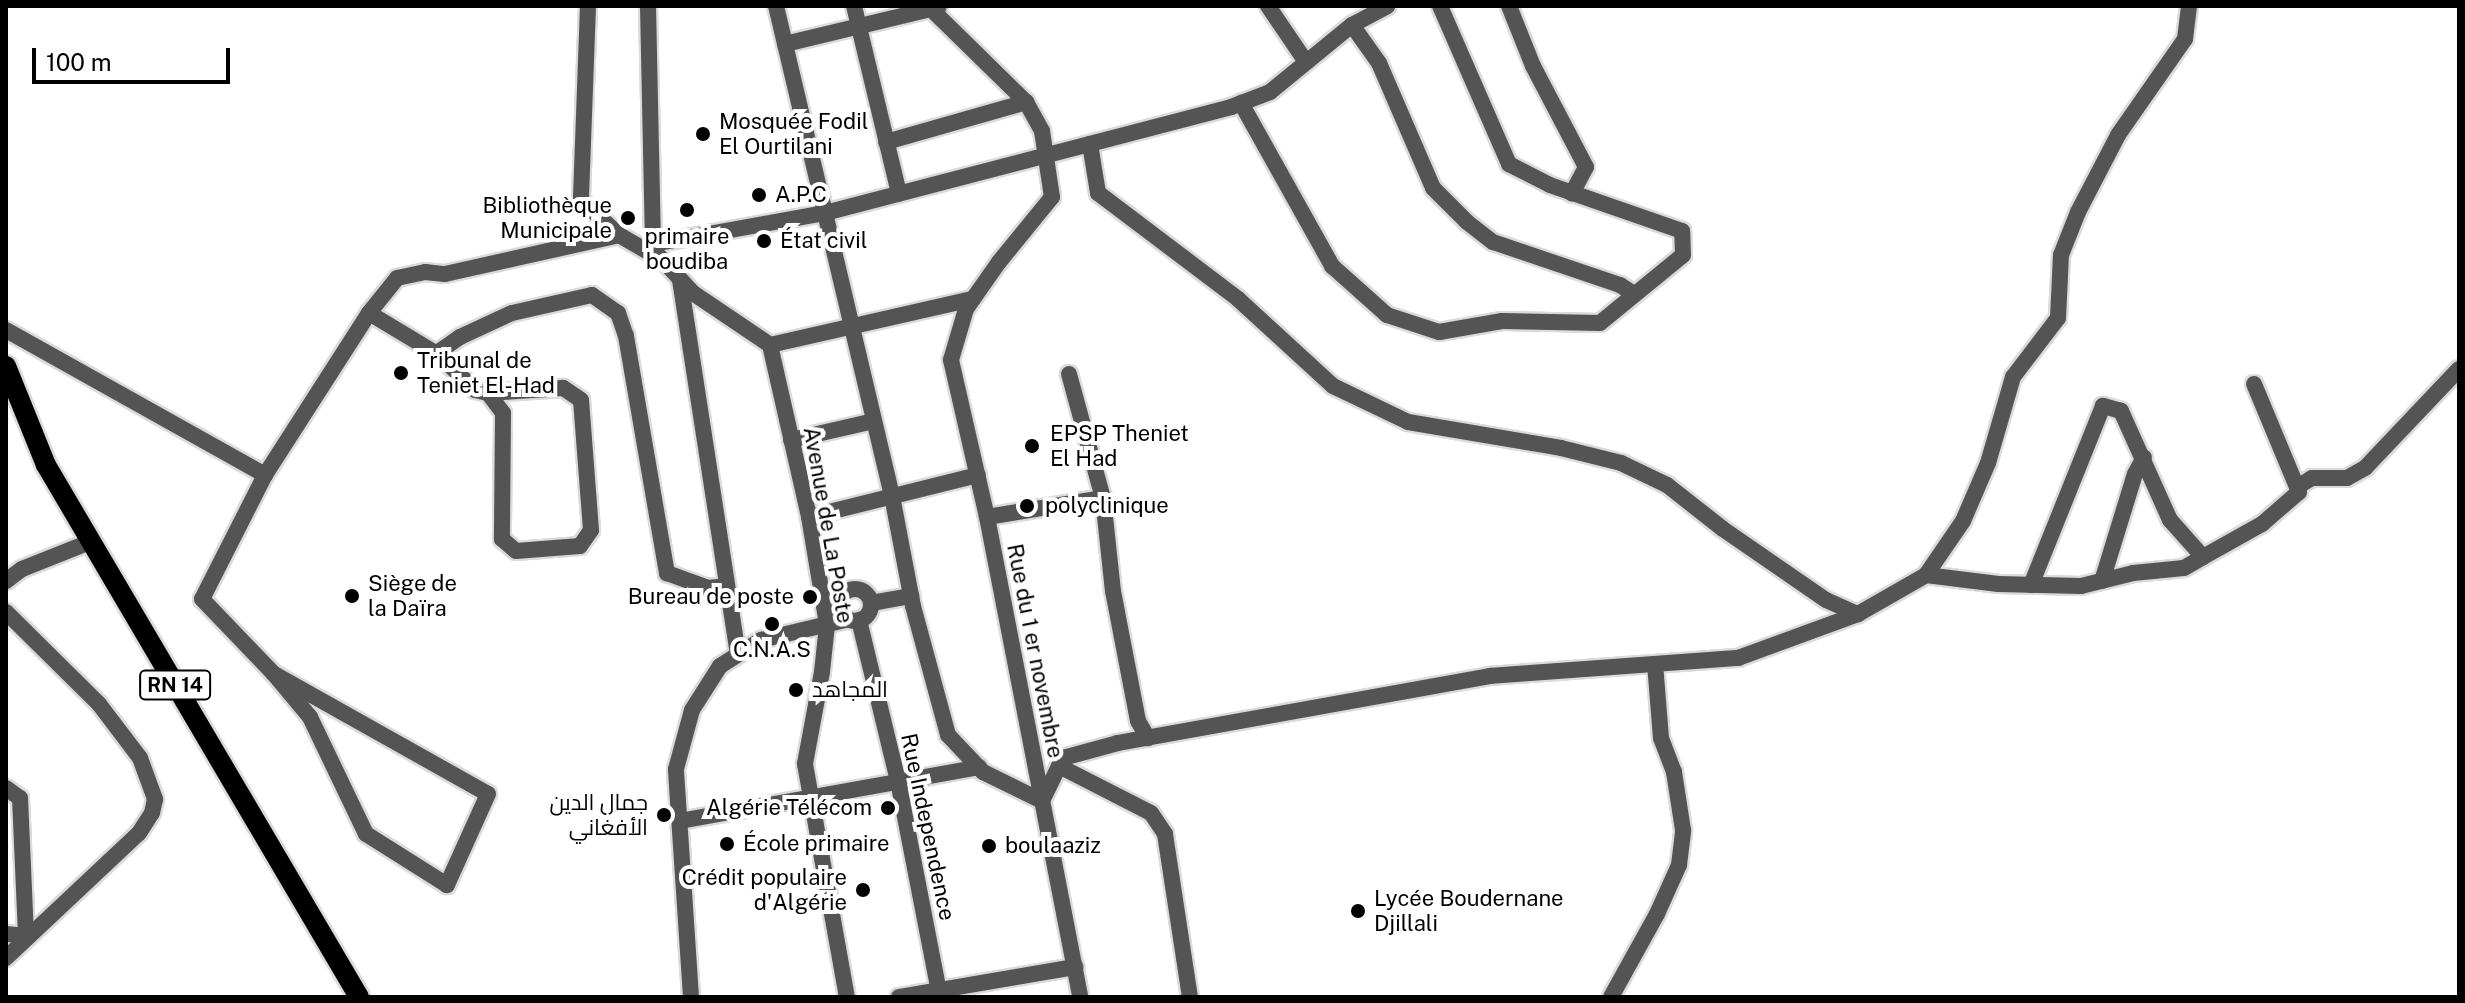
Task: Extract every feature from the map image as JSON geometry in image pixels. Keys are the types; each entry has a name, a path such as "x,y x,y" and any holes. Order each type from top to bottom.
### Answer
{"main road":[{"name":"RN 14","path":"6,366 46,465 359,997"}],"street":[{"path":"588,6 581,200 619,235 656,247 825,213 1241,103 1270,92 1352,25 1387,6"},
{"path":"648,6 656,247 693,293 770,345 973,299"},
{"path":"776,6 892,496 911,596 948,735 979,767 1042,801 1063,758 1148,738 1490,676 1738,658 1858,614 1926,575 1963,521 1988,463 2013,377 2058,318 2061,255 2078,212 2118,135 2185,39 2189,6"},
{"path":"854,6 899,194"},
{"path":"1268,6 1306,62"},
{"path":"1241,103 1332,266 1387,315 1439,332 1502,321 1600,323 1683,255 1682,231 1572,193 1509,164 1440,6"},
{"path":"1509,6 1533,66 1586,167 1572,193"},
{"path":"785,44 933,7"},
{"name":"Rue du 1 er novembre","path":"933,7 1026,102 1042,131 1046,156 1052,197 966,309 951,360 987,517 1080,997"},
{"path":"1352,25 1379,63 1433,188 1467,222 1493,242 1620,285 1634,294"},
{"path":"886,142 1026,102"},
{"path":"1090,144 1098,193 1238,299 1333,386 1408,422 1561,448 1621,463 1667,485 1826,600 1858,614"},
{"path":"274,674 488,794 447,885 366,834 310,717 274,674 202,599 265,475 369,313 397,278 425,272 445,274 619,235"},
{"path":"680,279 738,654"},
{"path":"437,353 460,337 512,313 592,295 618,313 626,336 667,573 708,588 727,586"},
{"path":"369,313 437,353 475,390 488,393 563,388 581,400 591,530 580,546 516,551 502,539 503,413 488,393"},
{"path":"6,330 265,475"},
{"name":"Avenue de La Poste","path":"770,345 809,517 827,625 822,672 805,764 847,997"},
{"path":"2297,487 2312,478 2347,478 2365,468 2459,369"},
{"path":"1069,374 1103,498 1113,591 1138,721 1148,738"},
{"path":"1926,575 2031,585 2081,586 2184,568 2262,524 2299,492 2254,384"},
{"path":"2031,585 2103,406 2121,411 2170,520 2203,557"},
{"path":"791,440 874,421"},
{"path":"2102,581 2135,474 2144,457"},
{"path":"809,517 978,475"},
{"path":"987,517 1103,498"},
{"path":"6,581 22,569 90,542"},
{"path":"691,997 676,769 692,710 720,666 761,640 854,620 870,612 871,603 862,590 848,590 839,603 841,613 854,620"},
{"path":"871,603 911,596"},
{"path":"6,612 99,704 140,758 155,799 152,813 139,833 6,958"},
{"name":"Rue Independence","path":"854,620 898,781 939,994"},
{"path":"1611,997 1657,914 1679,865 1683,830 1674,772 1661,738 1655,664"},
{"path":"1059,766 1151,813 1165,834 1190,997"},
{"path":"680,821 979,767"},
{"path":"6,788 20,798 26,936"},
{"path":"6,934 26,936"},
{"path":"899,997 939,994 1075,967"}],"place":[{"name":"Mosquée Fodil El Ourtilani","path":"703,134"},
{"name":"A.P.C","path":"759,195"},
{"name":"primaire boudiba","path":"687,210"},
{"name":"Bibliothèque Municipale","path":"628,218"},
{"name":"État civil","path":"764,241"},
{"name":"Tribunal de Teniet El-Had","path":"401,373"},
{"name":"EPSP Theniet El Had","path":"1032,446"},
{"name":"polyclinique","path":"1027,506"},
{"name":"Siège de la Daïra","path":"352,596"},
{"name":"Bureau de poste","path":"810,597"},
{"name":"C.N.A.S","path":"772,624"},
{"name":"المجاهد","path":"796,690"},
{"name":"Algérie Télécom","path":"888,808"},
{"name":"جمال الدين الأفغاني","path":"664,815"},
{"name":"École primaire","path":"727,844"},
{"name":"boulaaziz","path":"989,846"},
{"name":"Crédit populaire d'Algérie","path":"863,890"},
{"name":"Lycée Boudernane Djillali","path":"1358,911"}]}
